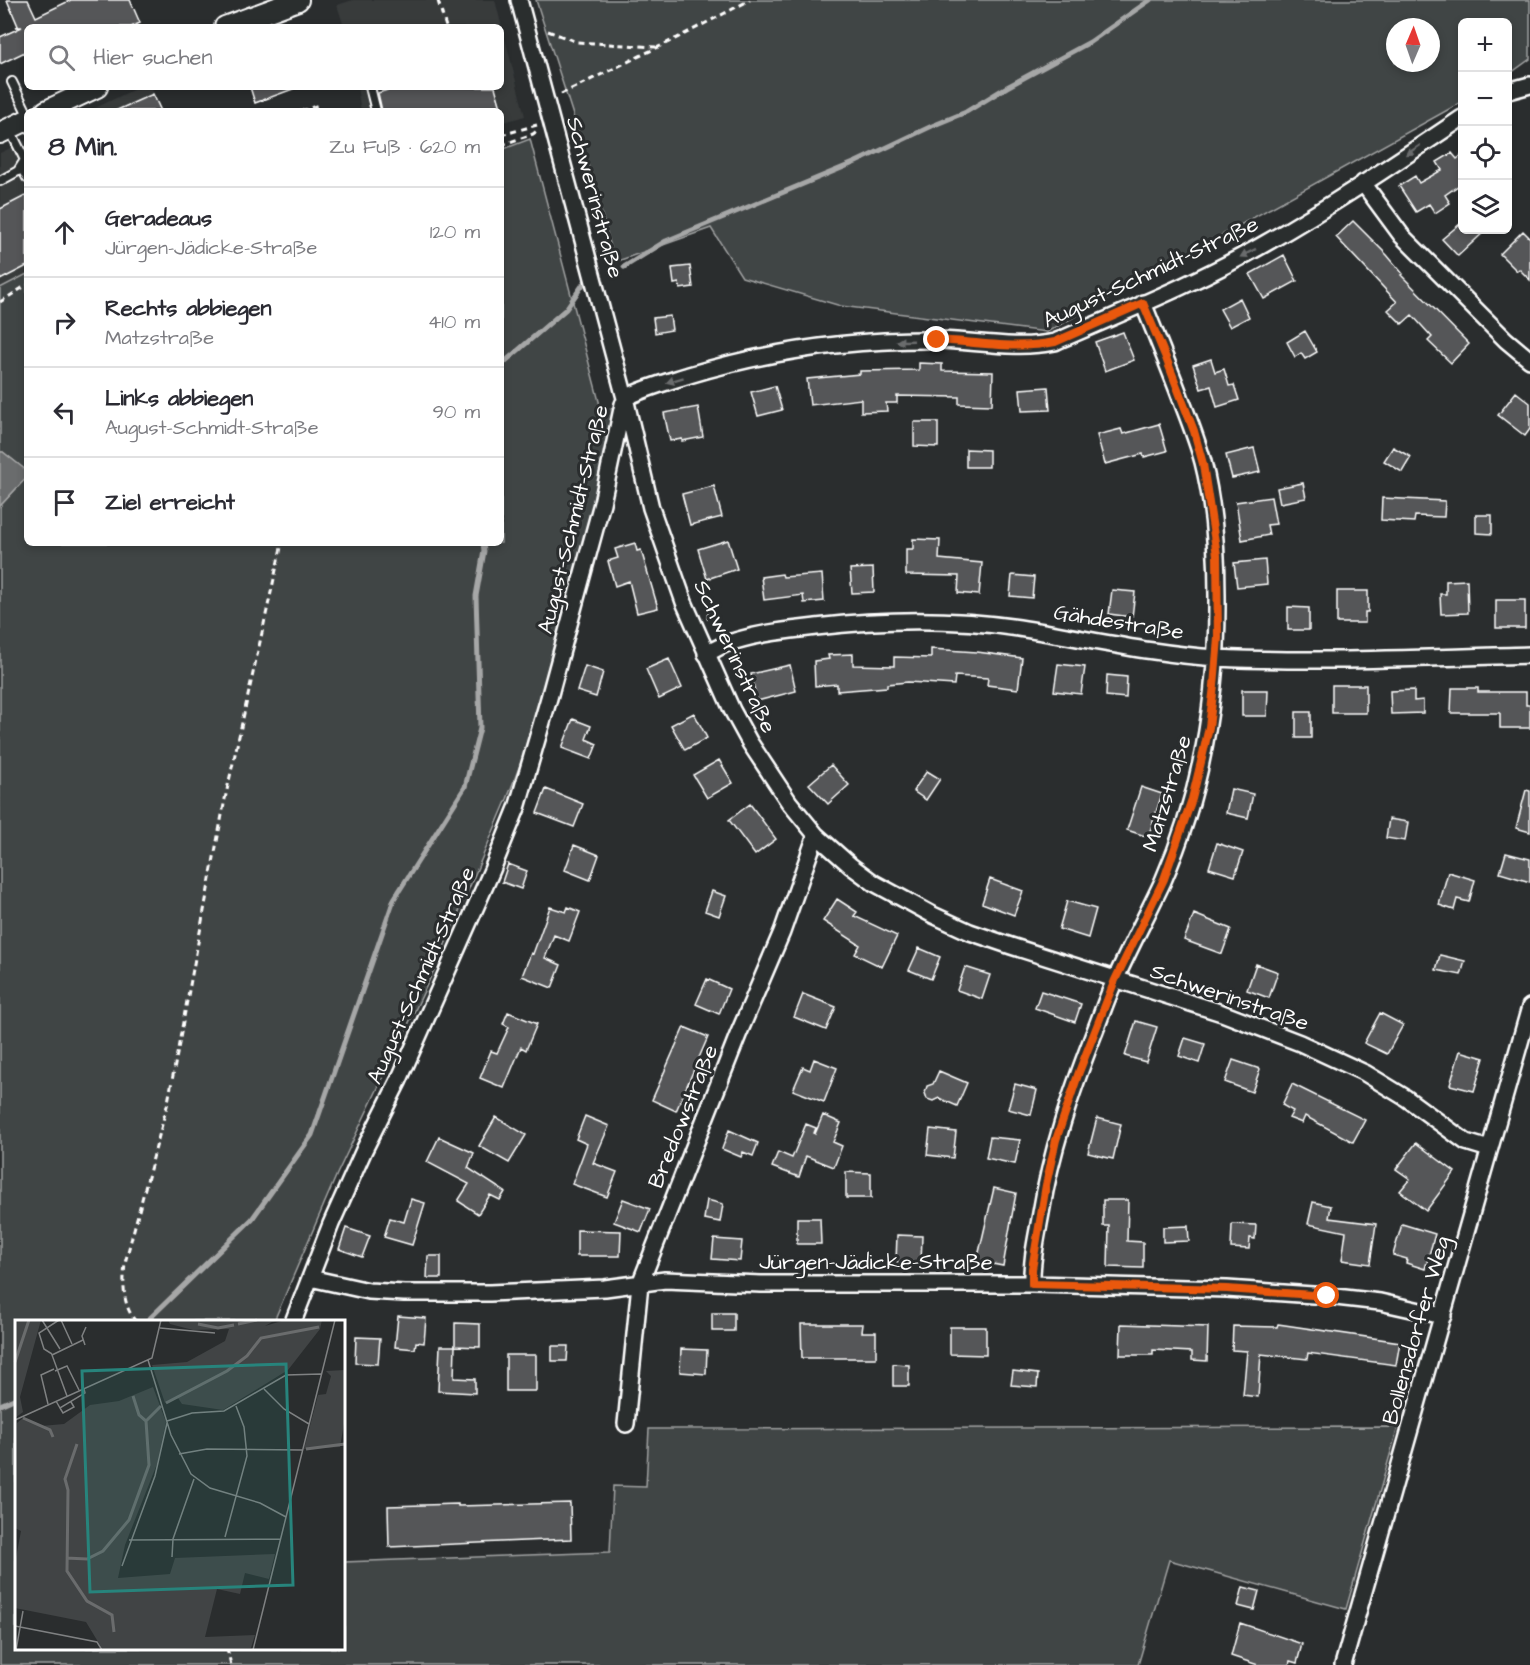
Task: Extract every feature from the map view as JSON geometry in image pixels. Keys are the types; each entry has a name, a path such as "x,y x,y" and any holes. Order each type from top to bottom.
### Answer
{"street":[{"path":"233,24 298,0"},
{"name":"Schwerinstraße","path":"519,0 548,118 625,398 651,508 684,602 732,710 750,742 789,802 816,835 874,883 933,915 980,935 1222,1013 1300,1043 1365,1073 1406,1098 1466,1142 1489,1149"},
{"path":"1512,90 1530,84"},
{"path":"52,108 90,90"},
{"name":"August-Schmidt-Straße","path":"294,1320 331,1224 399,1080 492,870 516,808 549,698 602,503 625,398 640,390 727,364 815,348 907,340 1041,345 1055,342 1252,251 1363,183 1458,121"},
{"path":"5,131 24,122"},
{"path":"1363,183 1402,236 1506,340 1530,360"},
{"name":"Matzstraße","path":"1032,1284 1032,1269 1046,1185 1056,1140 1079,1072 1115,980 1164,879 1192,799 1209,727 1216,658 1217,555 1203,464 1194,431 1143,303"},
{"name":"Gähdestraße","path":"706,654 733,641 771,634 835,625 914,621 957,622 1017,628 1134,649 1216,658 1312,660 1530,655"},
{"name":"Bredowstraße","path":"626,1424 640,1284 734,1046 782,932 816,835"},
{"name":"Bollensdorfer Weg","path":"1343,1665 1530,1007"},
{"name":"Jürgen-Jädicke-Straße","path":"310,1278 369,1291 404,1293 490,1293 605,1288 665,1280 761,1284 1032,1284 1227,1289 1380,1302 1443,1316"}],"lane":[{"path":"12,82 25,108"},
{"path":"371,90 375,108"},
{"path":"5,131 24,159"},
{"path":"0,181 18,171 24,162"},
{"path":"21,167 24,172"}],"path":[{"path":"564,93 750,0"},
{"path":"438,1 445,24"},
{"path":"548,31 577,42 658,47"},
{"path":"310,108 319,105"},
{"path":"504,134 548,118"},
{"path":"504,145 533,134 548,118"},
{"path":"0,302 24,287"},
{"path":"134,1320 125,1304 123,1287 125,1263 168,1102 225,799 281,546"},
{"path":"227,1650 231,1665"}],"shaded area":[{"path":"353,0 495,0 501,24 343,24 337,5"},
{"path":"536,0 1530,0 1530,59 1512,72 1512,18 1458,18 1458,104 1047,332 841,306 742,277 711,228 615,262 580,137"},
{"path":"504,35 525,116 504,122 504,108 360,108 358,90 504,90"},
{"path":"133,90 152,90 161,108 95,108"},
{"path":"530,139 601,409 620,408 536,723 507,799 436,966 337,1174 274,1320 15,1320 15,1650 345,1650 345,1562 610,1552 613,1486 646,1487 649,1429 1398,1427 1346,1609 1169,1560 1138,1665 0,1665 0,506 24,480 24,546 504,546 504,149"},
{"path":"24,141 24,276 0,288 0,153"},
{"path":"24,276 24,469 0,452 0,288"},
{"path":"0,452 3,452 24,469 24,480 0,506"}],"building":[{"path":"7,0 28,0 36,17 71,0 130,0 140,23 24,24 24,52 0,64 0,37 22,27 16,27 18,26"},
{"path":"251,90 290,90 255,103"},
{"path":"388,90 496,90 501,108 381,108 378,93"},
{"path":"153,94 160,108 122,108"},
{"path":"1452,153 1458,158 1458,186 1445,195 1450,203 1435,213 1429,204 1416,212 1399,186 1415,176 1419,183 1442,170 1437,162"},
{"path":"24,197 24,268 0,280 0,209"},
{"path":"1353,221 1387,255 1403,274 1401,275 1469,344 1451,363 1428,341 1432,337 1412,315 1402,324 1388,310 1397,302 1336,237"},
{"path":"1458,226 1458,234 1482,234 1458,256 1442,239"},
{"path":"1523,231 1530,238 1530,280 1500,254"},
{"path":"1284,255 1297,281 1264,299 1250,274"},
{"path":"690,266 693,287 680,289 679,283 674,284 672,268"},
{"path":"1240,298 1249,317 1230,327 1220,309"},
{"path":"670,316 672,330 655,333 653,318"},
{"path":"1305,331 1317,352 1305,359 1301,353 1295,357 1287,342"},
{"path":"1123,332 1134,360 1105,371 1095,342"},
{"path":"1211,359 1215,372 1224,369 1229,386 1234,385 1239,400 1217,407 1211,386 1201,389 1193,365"},
{"path":"919,363 942,364 942,371 993,372 992,405 959,404 959,397 897,396 897,403 886,403 887,411 861,412 861,399 810,405 807,379 860,374 860,371 919,370"},
{"path":"775,386 782,410 758,416 751,392"},
{"path":"1048,387 1050,410 1022,411 1020,389"},
{"path":"1516,392 1530,403 1530,429 1525,436 1498,415"},
{"path":"698,407 703,437 670,441 664,413"},
{"path":"914,422 938,422 938,447 914,446"},
{"path":"1159,424 1167,451 1144,457 1143,454 1105,464 1097,435 1121,429 1123,434"},
{"path":"1393,447 1411,457 1402,472 1384,461"},
{"path":"1254,448 1260,472 1232,478 1226,455"},
{"path":"966,449 989,450 989,467 966,467"},
{"path":"1303,483 1306,498 1280,503 1277,488"},
{"path":"714,486 722,517 690,525 682,494"},
{"path":"1271,497 1276,524 1267,525 1269,535 1242,540 1236,502"},
{"path":"1382,498 1445,501 1444,517 1415,516 1414,522 1381,520"},
{"path":"1476,515 1492,515 1492,534 1476,533"},
{"path":"913,539 940,540 939,559 982,563 979,595 958,593 959,576 906,575 906,549 913,549"},
{"path":"728,540 737,569 707,579 698,549"},
{"path":"635,543 637,551 641,550 658,608 637,613 629,581 615,586 608,561 618,558 615,549"},
{"path":"1265,560 1267,584 1237,587 1234,563"},
{"path":"873,568 874,592 852,593 850,569"},
{"path":"782,574 783,577 822,574 824,601 804,603 803,595 764,600 761,577"},
{"path":"1012,575 1034,577 1032,598 1010,596"},
{"path":"1467,580 1468,613 1441,614 1440,594 1446,594 1446,581"},
{"path":"1112,590 1135,592 1132,617 1109,614"},
{"path":"1337,591 1368,591 1368,612 1365,612 1365,623 1337,623"},
{"path":"1496,600 1525,600 1525,628 1496,628"},
{"path":"1288,607 1309,608 1309,630 1288,630"},
{"path":"931,649 1022,658 1018,689 987,685 988,678 955,676 954,685 908,682 887,684 887,687 837,691 837,684 815,686 814,661 829,659 828,655 853,654 853,665 894,666 894,657 931,658"},
{"path":"669,659 682,688 659,699 646,669"},
{"path":"1058,664 1085,667 1081,694 1054,691"},
{"path":"790,665 796,691 757,701 751,674"},
{"path":"585,666 603,672 596,697 577,691"},
{"path":"1107,675 1127,677 1126,698 1106,696"},
{"path":"1332,685 1366,685 1366,713 1332,713"},
{"path":"1452,688 1478,688 1478,692 1526,692 1526,705 1530,705 1530,728 1500,728 1500,713 1451,713"},
{"path":"1242,690 1268,690 1267,716 1242,716"},
{"path":"1414,690 1414,701 1423,700 1423,713 1391,714 1390,691"},
{"path":"1296,712 1311,712 1311,738 1296,738"},
{"path":"694,713 707,738 685,750 671,725"},
{"path":"573,719 591,726 586,739 597,744 591,759 562,748"},
{"path":"719,760 733,783 707,798 693,775"},
{"path":"831,765 849,785 828,804 809,784"},
{"path":"927,771 940,779 926,800 913,791"},
{"path":"1141,787 1162,794 1148,837 1127,830"},
{"path":"546,789 583,804 574,827 537,813"},
{"path":"1231,789 1253,794 1248,818 1226,813"},
{"path":"1526,790 1530,791 1530,832 1516,828"},
{"path":"750,804 776,839 755,855 729,820"},
{"path":"1389,819 1408,822 1405,841 1386,838"},
{"path":"1217,843 1243,852 1235,876 1209,868"},
{"path":"574,845 599,855 590,880 565,870"},
{"path":"1506,853 1530,859 1530,882 1500,873"},
{"path":"508,864 527,871 521,889 502,882"},
{"path":"1448,872 1475,880 1469,902 1457,899 1454,910 1439,905"},
{"path":"990,879 1023,891 1014,915 982,903"},
{"path":"712,891 726,896 719,916 705,911"},
{"path":"837,899 857,912 854,916 897,936 882,967 855,954 860,945 823,921"},
{"path":"1067,901 1096,909 1088,938 1059,929"},
{"path":"550,907 566,912 568,907 580,912 569,941 554,935 545,958 561,965 552,988 522,976 531,953 533,954"},
{"path":"1194,914 1231,929 1222,954 1184,940"},
{"path":"919,948 940,957 931,979 909,970"},
{"path":"1440,955 1465,961 1461,975 1436,970"},
{"path":"1256,964 1278,972 1269,998 1247,990"},
{"path":"965,967 990,975 982,999 957,990"},
{"path":"707,979 729,989 719,1014 696,1004"},
{"path":"1041,991 1081,1004 1075,1022 1035,1008"},
{"path":"803,994 836,1007 826,1030 794,1017"},
{"path":"508,1012 537,1024 526,1050 521,1047 504,1088 480,1078 491,1051 497,1053 509,1027 503,1024"},
{"path":"1380,1013 1403,1025 1387,1054 1364,1043"},
{"path":"1136,1021 1157,1027 1146,1062 1125,1056"},
{"path":"684,1027 708,1037 676,1111 652,1100"},
{"path":"1185,1038 1205,1044 1199,1063 1179,1056"},
{"path":"1460,1051 1484,1058 1474,1091 1450,1085"},
{"path":"814,1059 837,1068 824,1102 793,1090 803,1067 810,1070"},
{"path":"1233,1060 1260,1069 1252,1092 1225,1082"},
{"path":"939,1071 967,1083 957,1106 939,1098 933,1101 927,1099 925,1093 927,1086 933,1084"},
{"path":"1015,1084 1037,1090 1031,1115 1008,1109"},
{"path":"1292,1084 1365,1120 1353,1142 1305,1116 1302,1123 1289,1118 1293,1111 1282,1105"},
{"path":"823,1115 841,1123 833,1142 842,1146 834,1167 806,1156 799,1177 772,1167 778,1152 792,1158 806,1124 816,1128 815,1134"},
{"path":"585,1116 609,1126 593,1163 617,1172 607,1197 572,1184 587,1144 576,1139"},
{"path":"496,1117 526,1135 509,1163 479,1146"},
{"path":"1097,1118 1121,1124 1113,1159 1088,1153"},
{"path":"930,1129 956,1132 953,1158 927,1155"},
{"path":"729,1130 758,1143 753,1156 743,1152 741,1157 722,1149"},
{"path":"439,1137 474,1153 468,1168 505,1192 500,1200 490,1195 478,1214 458,1201 469,1184 427,1162"},
{"path":"990,1137 1020,1140 1015,1164 986,1158"},
{"path":"1416,1143 1455,1172 1426,1211 1400,1191 1410,1179 1396,1169"},
{"path":"846,1172 871,1173 871,1198 846,1198"},
{"path":"994,1188 1016,1193 1003,1266 977,1261"},
{"path":"411,1199 425,1203 412,1245 384,1237 390,1218 404,1222"},
{"path":"623,1199 650,1209 641,1232 614,1222"},
{"path":"707,1200 723,1204 720,1222 704,1219"},
{"path":"1103,1200 1128,1200 1127,1241 1143,1242 1143,1268 1108,1267 1109,1226 1103,1226"},
{"path":"1313,1202 1331,1206 1329,1218 1376,1224 1370,1264 1342,1260 1346,1232 1308,1224"},
{"path":"797,1218 820,1218 821,1244 797,1244"},
{"path":"1232,1224 1256,1225 1255,1239 1250,1238 1249,1249 1231,1248"},
{"path":"1402,1224 1435,1234 1425,1269 1406,1263 1407,1259 1393,1255"},
{"path":"1188,1226 1189,1241 1163,1242 1163,1227"},
{"path":"346,1228 370,1236 362,1257 339,1249"},
{"path":"577,1230 621,1231 620,1256 577,1256"},
{"path":"897,1235 922,1236 921,1263 896,1262"},
{"path":"714,1239 742,1241 740,1261 712,1259"},
{"path":"428,1256 441,1256 441,1278 427,1278"},
{"path":"712,1313 734,1313 734,1331 712,1331"},
{"path":"398,1316 426,1318 424,1343 416,1342 415,1349 395,1347"},
{"path":"455,1323 480,1324 480,1347 455,1346"},
{"path":"801,1324 863,1324 862,1332 876,1332 876,1358 802,1358"},
{"path":"1121,1324 1208,1327 1207,1361 1192,1360 1192,1352 1153,1350 1153,1355 1120,1355"},
{"path":"1278,1324 1400,1342 1396,1365 1308,1353 1307,1359 1261,1354 1258,1397 1243,1395 1247,1351 1232,1350 1233,1326 1277,1327"},
{"path":"950,1327 986,1327 986,1355 950,1354"},
{"path":"356,1337 380,1338 378,1364 355,1363"},
{"path":"440,1346 455,1346 454,1378 475,1379 475,1393 438,1391"},
{"path":"552,1346 568,1346 567,1361 552,1361"},
{"path":"681,1349 707,1350 706,1374 680,1372"},
{"path":"506,1355 536,1355 536,1391 506,1391"},
{"path":"893,1364 909,1365 909,1386 893,1386"},
{"path":"1013,1371 1038,1374 1037,1387 1011,1385"},
{"path":"570,1503 571,1539 389,1547 388,1506"},
{"path":"1243,1587 1259,1591 1254,1610 1238,1606"},
{"path":"1240,1623 1302,1644 1297,1663 1290,1661 1289,1665 1258,1665 1231,1656"}],"waterway":[{"path":"624,267 666,241 856,162 966,112 1090,42 1150,0"},
{"path":"504,362 566,309 586,280"},
{"path":"148,1320 252,1219 312,1135 394,899 465,787 480,728 476,596 483,546"},
{"path":"0,1405 15,1398"}],"route":[{"path":"937,340 1041,345 1055,342 1143,303 1194,431 1209,494 1217,555 1218,638 1214,686 1209,727 1192,799 1164,879 1115,980 1079,1072 1056,1140 1032,1269 1032,1284 1227,1289 1327,1296"}]}
